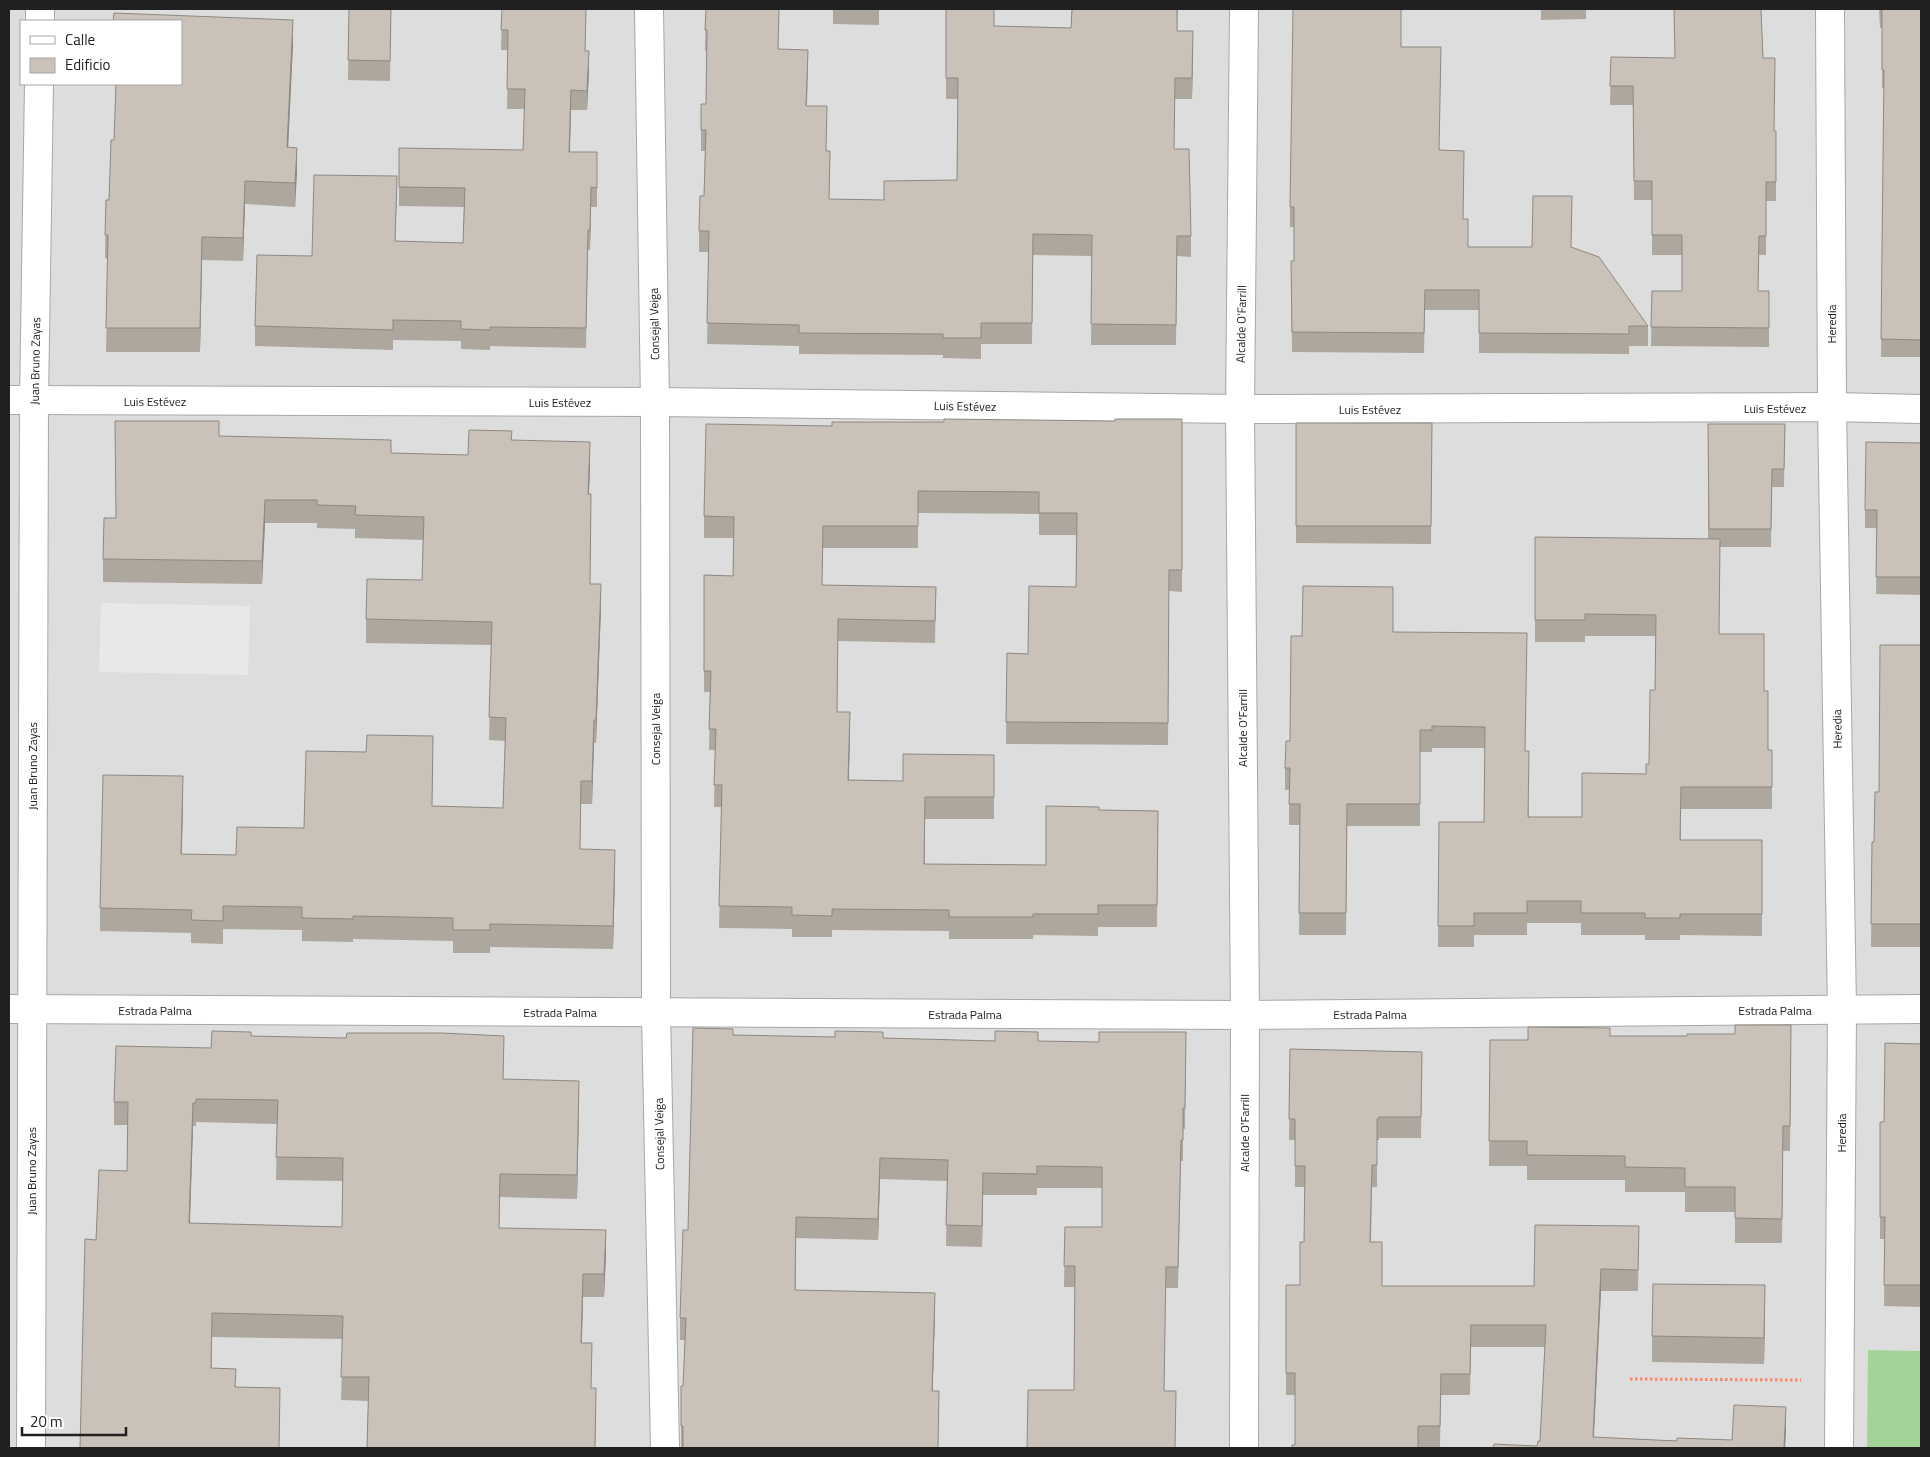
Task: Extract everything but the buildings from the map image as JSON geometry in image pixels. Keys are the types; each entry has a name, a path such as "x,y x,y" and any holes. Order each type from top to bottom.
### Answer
{"street":[{"name":"Consejal Veiga","path":"650,9 655,402 656,1013 665,1448"},
{"name":"Alcalde O'Farrill","path":"1244,9 1240,409 1244,1015 1244,1448"},
{"name":"Heredia","path":"1830,9 1832,407 1842,1010 1839,1448"},
{"name":"Juan Bruno Zayas","path":"31,1448 20,1009 21,401 39,85"},
{"name":"Luis Estévez","path":"21,401 655,402 1240,409 1832,407 1921,409"},
{"name":"Estrada Palma","path":"20,1009 1244,1015 1921,1009"}],"path":[{"path":"1630,1379 1801,1380"}],"shaded area":[{"path":"9,9 1921,9 1921,1448 9,1448"},
{"path":"101,603 250,606 248,675 99,672"}],"green space":[{"path":"1868,1350 1921,1351 1921,1448 1867,1448"}]}
